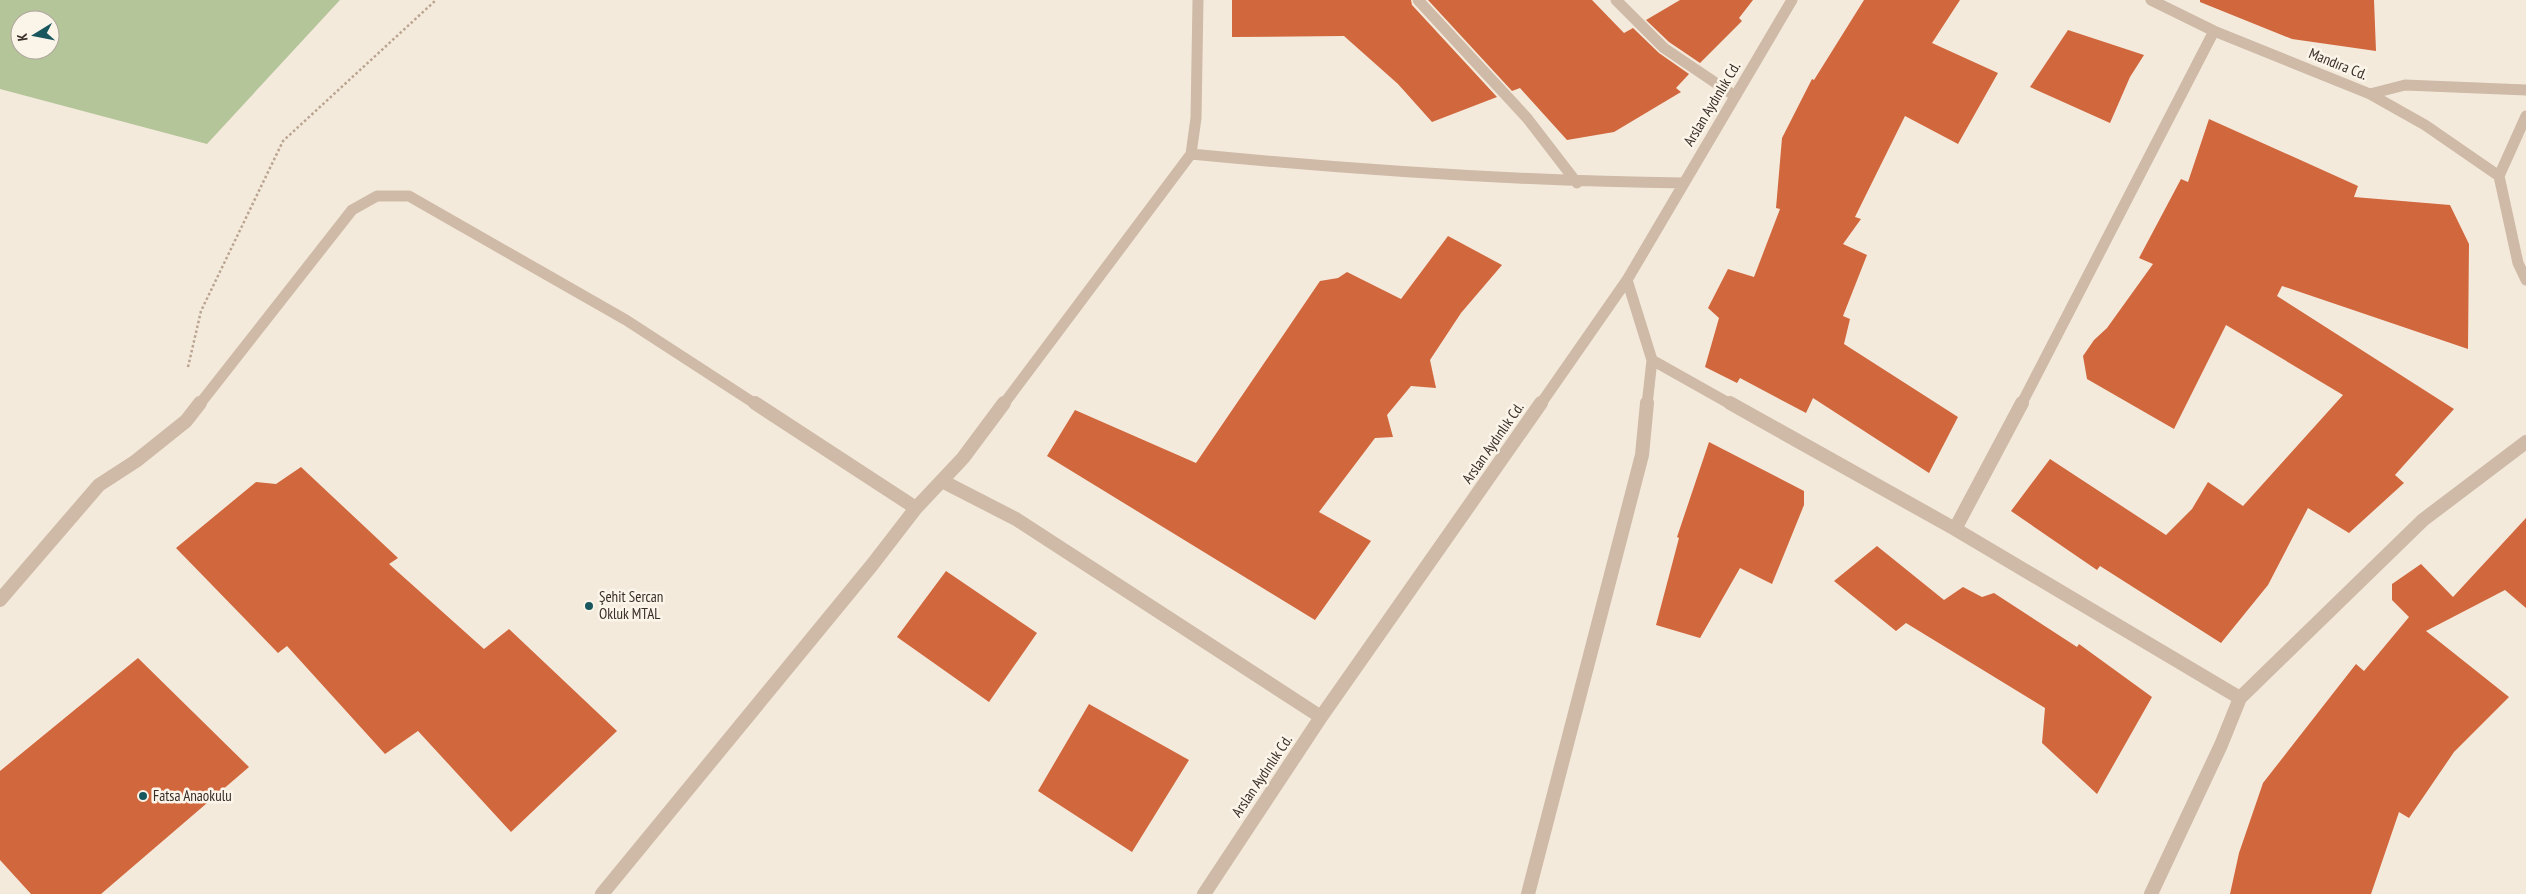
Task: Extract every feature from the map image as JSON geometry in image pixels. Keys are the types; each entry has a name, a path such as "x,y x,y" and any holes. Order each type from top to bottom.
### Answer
{"street":[{"path":"602,894 872,565 916,508 963,458 1191,154 1196,118 1198,0"},
{"path":"1418,0 1527,118 1578,183"},
{"path":"1616,0 1664,48 1735,96"},
{"name":"Arslan Aydınlık Cd.","path":"1204,894 1321,716 1627,280 1792,0"},
{"name":"Mandıra Cd.","path":"2151,0 2214,31 2370,94 2405,85 2526,90"},
{"path":"1955,529 1982,481 2214,31"},
{"path":"2370,94 2425,125 2499,176"},
{"path":"2526,116 2499,176 2518,263 2526,280"},
{"path":"1191,154 1397,173 1578,183 1684,183"},
{"path":"0,600 99,485 136,461 186,420 352,210 377,196 409,196 626,320 916,508"},
{"path":"1528,894 1642,455 1652,360 1627,280"},
{"path":"1652,360 1955,529 2240,698"},
{"path":"2151,894 2222,745 2240,698 2423,520 2526,442"},
{"path":"942,481 1016,519 1321,716"}],"path":[{"path":"186,376 201,311 283,141 436,0"}],"green space":[{"path":"0,0 340,0 207,144 0,89"}],"building":[{"path":"1232,0 1411,0 1412,5 1497,97 1432,122 1398,84 1344,36 1232,37"},
{"path":"1428,0 1592,0 1624,33 1633,28 1659,53 1689,74 1676,88 1681,92 1614,132 1567,140 1520,88 1512,91"},
{"path":"1680,0 1753,0 1739,18 1742,21 1700,63 1669,42 1646,20"},
{"path":"1864,0 1960,0 1932,43 1998,73 1958,144 1905,116 1855,217 1861,219 1843,244 1867,255 1843,316 1850,319 1844,344 1958,417 1929,473 1813,398 1806,413 1740,378 1737,383 1705,367 1719,318 1708,308 1728,269 1754,277 1780,209 1776,208 1782,138 1812,79 1814,80"},
{"path":"2200,0 2374,0 2376,51 2292,39 2200,2"},
{"path":"2068,30 2144,55 2130,77 2110,123 2030,87"},
{"path":"2209,119 2358,186 2354,197 2450,205 2469,244 2468,349 2282,286 2277,296 2454,409 2395,475 2404,483 2349,533 2308,508 2268,585 2221,643 2100,566 2097,570 2011,511 2050,459 2166,535 2192,509 2208,482 2243,506 2343,395 2226,325 2174,429 2087,379 2083,356 2094,340 2107,328 2153,264 2139,258 2181,179 2188,182"},
{"path":"1448,236 1502,265 1461,313 1430,360 1436,388 1411,386 1387,415 1393,437 1375,438 1319,512 1371,541 1315,620 1047,456 1075,410 1196,463 1320,281 1338,278 1347,272 1401,299"},
{"path":"1709,442 1804,491 1804,505 1772,584 1740,568 1700,638 1656,625 1679,538 1677,537"},
{"path":"301,467 398,558 389,564 484,649 509,629 617,731 511,832 418,731 385,754 287,646 278,653 176,548 256,482 276,484"},
{"path":"2526,518 2526,608 2505,590 2426,631 2509,697 2454,752 2409,818 2399,812 2371,894 2230,894 2239,853 2263,783 2356,664 2364,671 2409,617 2392,600 2392,584 2421,564 2453,597"},
{"path":"1877,546 1944,600 1963,587 1982,597 1994,593 2077,647 2079,644 2152,697 2097,794 2042,743 2045,708 1906,623 1896,631 1834,581"},
{"path":"946,571 1037,633 989,702 897,637"},
{"path":"138,658 249,767 101,894 31,894 0,860 0,771"},
{"path":"1089,704 1189,760 1132,852 1038,791"}],"place":[{"name":"Şehit Sercan Okluk MTAL","path":"589,606"},
{"name":"Fatsa Anaokulu","path":"143,796"}]}
